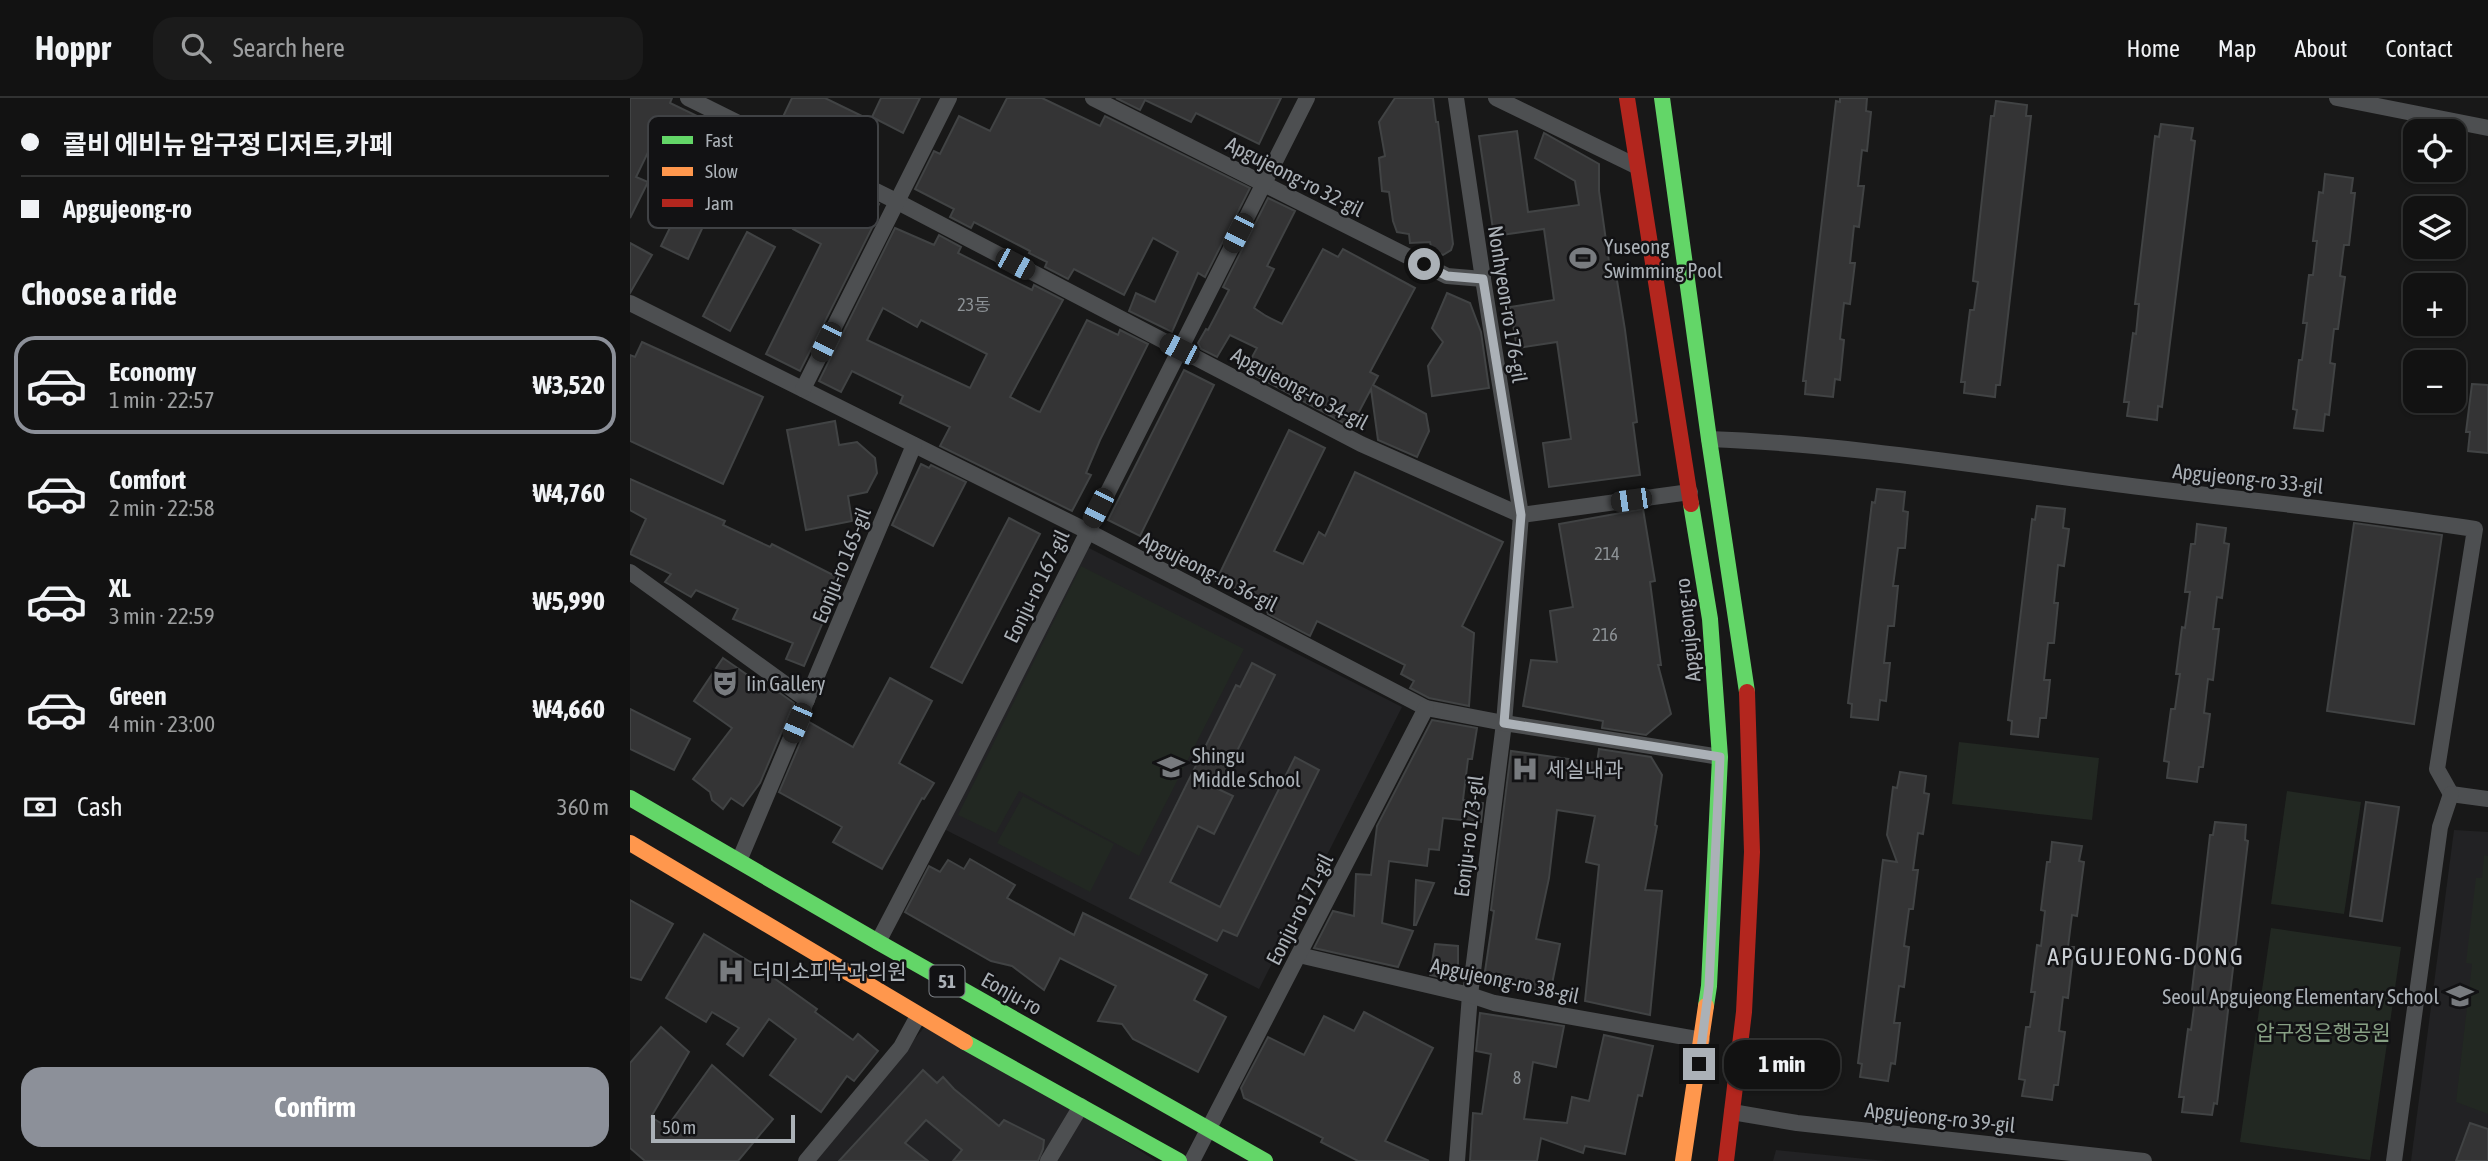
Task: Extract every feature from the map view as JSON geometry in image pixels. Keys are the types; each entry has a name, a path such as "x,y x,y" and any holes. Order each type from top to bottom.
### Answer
{"main road":[{"name":"Apgujeong-ro","path":"1628,98 1636,166 1710,619 1720,757 1709,986 1683,1161"},
{"path":"1662,98 1709,439 1748,692 1752,852 1744,1012 1726,1161"},
{"name":"Eonju-ro","path":"630,798 1265,1161"},
{"name":"51","path":"635,846 918,1016 1179,1161"}],"street":[{"name":"Apgujeong-ro 34-gil","path":"688,98 724,116"},
{"path":"803,390 949,98"},
{"name":"Apgujeong-ro 32-gil","path":"1093,98 1447,276 1483,279"},
{"name":"Eonju-ro 167-gil","path":"878,942 1307,98"},
{"name":"Nonhyeon-ro 176-gil","path":"1456,98 1521,515"},
{"path":"1496,98 1636,166"},
{"path":"2337,98 2488,128"},
{"name":"Apgujeong-ro 34-gil","path":"878,192 1361,444 1521,515"},
{"name":"Apgujeong-ro 36-gil","path":"630,303 1087,531 1426,708 1720,757"},
{"name":"Apgujeong-ro 33-gil","path":"1709,439 1947,460 2124,485 2359,511 2475,529 2437,769 2451,794"},
{"name":"Eonju-ro 165-gil","path":"739,861 914,445"},
{"path":"1521,515 1689,492"},
{"name":"Eonju-ro 173-gil","path":"1457,1161 1470,995 1504,723 1521,515"},
{"path":"630,572 807,700"},
{"name":"Eonju-ro 171-gil","path":"1192,1161 1426,708"},
{"path":"2394,1161 2440,827 2451,794 2488,799"},
{"path":"630,863 635,846"},
{"name":"Apgujeong-ro 38-gil","path":"1299,955 1494,1003 1703,1040"},
{"path":"806,1161 901,1047 918,1016"},
{"path":"1048,1161 1081,1106"},
{"name":"Apgujeong-ro 39-gil","path":"1732,1112 1797,1123 2144,1161"}],"shaded area":[{"name":"Shingu Middle School","path":"1083,545 1402,707 1259,989 940,827"},
{"name":"Seoul Apgujeong Elementary School","path":"2454,830 2488,832 2488,1161 2411,1161"},
{"path":"933,1017 1156,1161 812,1161"},
{"path":"1776,1150 1886,1161 1773,1161"}],"green space":[{"path":"1081,566 1244,649 1139,856 1019,791 996,833 958,815"},
{"path":"1959,742 2099,758 2092,820 1952,804"},
{"path":"2287,791 2361,802 2344,914 2271,904"},
{"path":"1023,796 1114,844 1090,892 997,843"},
{"path":"2484,855 2488,856 2488,1114 2456,1102 2472,964 2466,963 2476,878 2482,878"},
{"name":"압구정은행공원","path":"2271,928 2401,947 2370,1160 2240,1142"}],"building":[{"path":"630,98 672,98 670,103 697,116 648,116 648,152 636,177 648,182 630,218"},
{"path":"792,98 825,98 862,116 783,116"},
{"path":"881,98 920,98 903,133 878,120 878,116 872,116"},
{"path":"1007,98 1042,98 1100,126 1105,116 1250,188 1205,277 1198,273 1172,332 1129,311 1136,293 1155,302 1178,252 1153,238 1124,295 1074,269 1068,279 1045,267 1047,262 1029,253 1030,251 974,222 971,228 950,217 954,209 915,189 934,151 940,154 959,116 990,131"},
{"path":"1116,98 1281,98 1259,144 1196,113 1191,122 1145,100 1140,110"},
{"path":"1395,98 1433,98 1453,244 1451,250 1443,255 1432,251 1430,242 1410,243 1409,234 1397,232 1389,192 1382,191 1379,158 1385,156 1379,122"},
{"path":"1840,98 1867,98 1866,111 1871,112 1867,151 1862,150 1858,186 1864,186 1859,227 1854,226 1850,263 1855,263 1850,304 1844,303 1840,339 1844,340 1840,380 1835,379 1833,397 1805,394 1806,381 1803,381 1836,101 1840,102"},
{"path":"1996,101 2027,105 2026,116 2031,116 2000,385 1996,385 1995,397 1964,393 1965,382 1961,382 1970,310 1974,310 1978,282 1973,281 1991,116 1994,116"},
{"path":"2161,124 2193,128 2191,140 2195,141 2162,407 2158,406 2157,420 2127,416 2129,402 2124,402 2133,333 2136,334 2139,304 2135,304 2155,136 2159,137"},
{"path":"1517,131 1528,212 1579,205 1575,181 1535,158 1544,133 1599,164 1599,191 1610,269 1615,268 1625,330 1637,422 1633,423 1640,475 1549,487 1543,443 1571,439 1557,342 1517,348 1510,307 1554,300 1544,229 1494,236 1479,136"},
{"path":"2325,174 2353,178 2351,193 2355,193 2349,245 2344,245 2340,276 2345,277 2330,363 2335,364 2329,415 2325,414 2323,431 2294,428 2297,410 2293,409 2307,323 2303,323 2309,275 2313,275 2317,241 2313,241 2319,192 2323,193"},
{"path":"1268,198 1295,211 1267,266 1274,269 1254,308 1266,316 1282,324 1323,249 1338,257 1343,249 1415,288 1370,372 1378,376 1373,385 1426,414 1429,431 1417,457 1378,440 1371,389 1351,427 1245,370 1257,348 1230,335 1217,357 1201,349 1198,343 1229,290 1223,287"},
{"path":"670,228 702,228 688,259 661,246"},
{"path":"872,228 800,371 766,354 821,244 793,229"},
{"path":"895,228 934,245 939,235 961,247 958,253 1032,290 1034,285 1063,300 1010,397 1037,411 1040,412 1087,320 1118,335 1120,330 1148,344 1100,440 1086,473 1091,475 1072,511 940,446 950,427 900,403 903,396 852,371 841,392 819,381","holes":["883,308 917,327 921,320 987,354 970,388 867,340"]},
{"path":"747,232 775,247 730,331 703,316"},
{"path":"630,243 652,255 630,293"},
{"path":"1447,293 1470,303 1481,332 1489,388 1432,396 1428,366 1443,342 1432,328"},
{"path":"642,342 763,397 723,484 630,441 630,355 635,357"},
{"path":"1184,370 1214,385 1140,536 1108,520"},
{"path":"2472,384 2488,385 2488,453 2468,451 2470,432 2466,432"},
{"path":"835,421 839,445 857,442 875,458 877,473 867,492 848,496 852,521 806,530 787,430"},
{"path":"1289,430 1325,448 1274,551 1303,564 1319,532 1325,536 1355,472 1503,542 1462,626 1474,633 1469,706 1429,698 1410,688 1414,681 1401,674 1405,665 1317,621 1310,636 1268,614 1264,604 1216,581"},
{"path":"921,464 929,468 931,465 966,482 933,546 892,525"},
{"path":"630,479 725,521 723,525 770,547 772,544 841,579 804,666 786,659 793,643 733,619 738,609 696,590 691,597 665,582 671,574 630,554 646,519 630,510"},
{"path":"1877,489 1905,492 1903,511 1908,512 1905,548 1898,548 1893,586 1898,586 1894,626 1888,626 1884,663 1890,663 1886,701 1880,700 1878,720 1851,717 1852,704 1848,703 1872,502 1875,503"},
{"path":"2037,506 2065,509 2063,528 2069,529 2064,566 2058,565 2054,643 2048,643 2044,680 2050,680 2046,718 2040,718 2038,737 2011,734 2012,721 2008,720 2032,519 2035,520"},
{"path":"1643,509 1655,581 1650,582 1661,665 1658,665 1671,714 1646,735 1602,728 1603,721 1523,706 1531,660 1557,662 1550,611 1573,607 1559,524"},
{"path":"1009,518 1040,534 962,683 931,667"},
{"path":"2354,523 2442,535 2414,724 2327,711"},
{"path":"2197,524 2226,528 2224,543 2229,544 2222,598 2217,597 2213,629 2219,629 2213,680 2208,679 2204,713 2210,714 2203,767 2199,767 2197,782 2167,778 2169,762 2164,761 2171,709 2175,709 2180,674 2176,674 2190,592 2185,592 2191,544 2195,544"},
{"path":"723,658 772,692 774,689 794,703 760,783 743,806 731,798 723,809 712,800 710,792 693,779 732,728 694,701"},
{"path":"1252,663 1275,675 1218,789 1233,796 1214,834 1198,826 1170,882 1220,907 1295,757 1319,770 1237,936 1223,930 1217,941 1130,898 1236,685 1240,687"},
{"path":"890,678 932,701 899,763 934,783 924,799 922,798 882,869 833,842 842,827 779,792 809,722 853,747"},
{"path":"630,709 690,739 674,770 630,749"},
{"path":"1432,720 1477,728 1472,759 1468,759 1463,800 1483,803 1481,822 1443,818 1439,850 1429,849 1427,866 1389,861 1382,923 1413,931 1398,967 1314,948 1333,911 1354,916 1356,874 1371,875 1377,826"},
{"path":"1599,749 1651,757 1662,775 1657,826 1645,890 1662,891 1650,1015 1585,1001 1599,865 1586,862 1595,816 1557,810 1549,878 1536,939 1560,944 1550,994 1525,988 1525,985 1484,978 1511,751 1597,763"},
{"path":"1900,772 1926,776 1924,793 1929,794 1923,834 1918,833 1913,870 1918,870 1913,909 1909,909 1904,946 1909,947 1904,987 1899,986 1894,1023 1900,1023 1895,1064 1891,1063 1888,1081 1860,1077 1862,1064 1858,1063 1883,860 1897,862 1887,835 1893,787 1897,788"},
{"path":"2366,802 2399,807 2382,921 2350,916"},
{"path":"2215,822 2246,825 2245,840 2248,841 2217,1104 2214,1103 2212,1115 2182,1112 2184,1097 2179,1097 2188,1029 2191,1030 2195,1000 2191,999 2210,835 2213,835"},
{"path":"2052,842 2082,846 2079,861 2084,862 2077,916 2072,915 2068,947 2074,947 2068,998 2063,997 2059,1031 2065,1032 2058,1085 2054,1085 2052,1100 2022,1096 2025,1080 2019,1079 2026,1027 2030,1027 2035,992 2031,992 2037,945 2041,946 2045,911 2041,910"},
{"path":"970,859 1015,885 1007,898 1074,935 1083,913 1207,975 1194,1000 1226,1017 1198,1072 1133,1039 1122,1024 1098,1021 1116,986 1060,958 1044,990 1012,966 991,961 905,912 929,866 940,872 948,860 964,869"},
{"path":"1416,880 1434,883 1414,925"},
{"path":"630,900 673,924 641,980 630,977"},
{"path":"704,934 757,966 817,1009 815,1012 853,1040 858,1034 878,1051 854,1081 847,1076 821,1112 770,1075 796,1039 769,1019 743,1056 727,1044 739,1028 712,1012 706,1022 666,998"},
{"path":"1435,944 1458,946 1458,977 1453,980 1430,975"},
{"path":"1364,1012 1433,1048 1385,1141 1429,1161 1358,1161 1321,1142 1323,1138 1244,1098 1241,1088 1268,1037 1304,1055 1324,1016 1354,1031"},
{"path":"1480,1013 1564,1026 1556,1067 1533,1062 1524,1119 1567,1123 1572,1097 1589,1101 1604,1035 1653,1046 1642,1096 1638,1095 1625,1154 1585,1146 1583,1153 1541,1138 1537,1161 1470,1161 1473,1113 1482,1114 1491,1054 1476,1051"},
{"path":"661,1027 689,1052 651,1117 667,1127 712,1065 773,1119 738,1161 645,1161 630,1148 630,1063"},
{"path":"923,1070 937,1083 943,1077 999,1126 1004,1120 1044,1140 1038,1161 953,1161 962,1150 926,1120 905,1143 928,1161 839,1161"},
{"path":"2470,1123 2488,1129 2488,1161 2456,1161"}],"traffic: fast":[{"path":"1662,98 1747,692"},
{"path":"1691,504 1710,619 1720,757 1706,1006"},
{"path":"630,798 1265,1161"},
{"path":"965,1042 1179,1161"}],"traffic: slow":[{"path":"630,843 965,1042"},
{"path":"1683,1161 1706,1006"}],"traffic: jam":[{"path":"1627,98 1691,504"},
{"path":"1726,1161 1744,1012 1752,852 1747,692"}],"place":[{"name":"Yuseong Swimming Pool","path":"1583,258"},
{"name":"Iin Gallery","path":"725,683"},
{"name":"Shingu Middle School","path":"1171,767"},
{"name":"세실내과","path":"1525,769"},
{"name":"더미소피부과의원","path":"731,971"},
{"name":"Seoul Apgujeong Elementary School","path":"2460,996"}],"district":[{"name":"APGUJEONG-DONG","path":"2146,956"}],"route":[{"path":"1424,264 1447,276 1483,279 1521,515 1504,723 1720,757 1709,986 1699,1064"}]}
